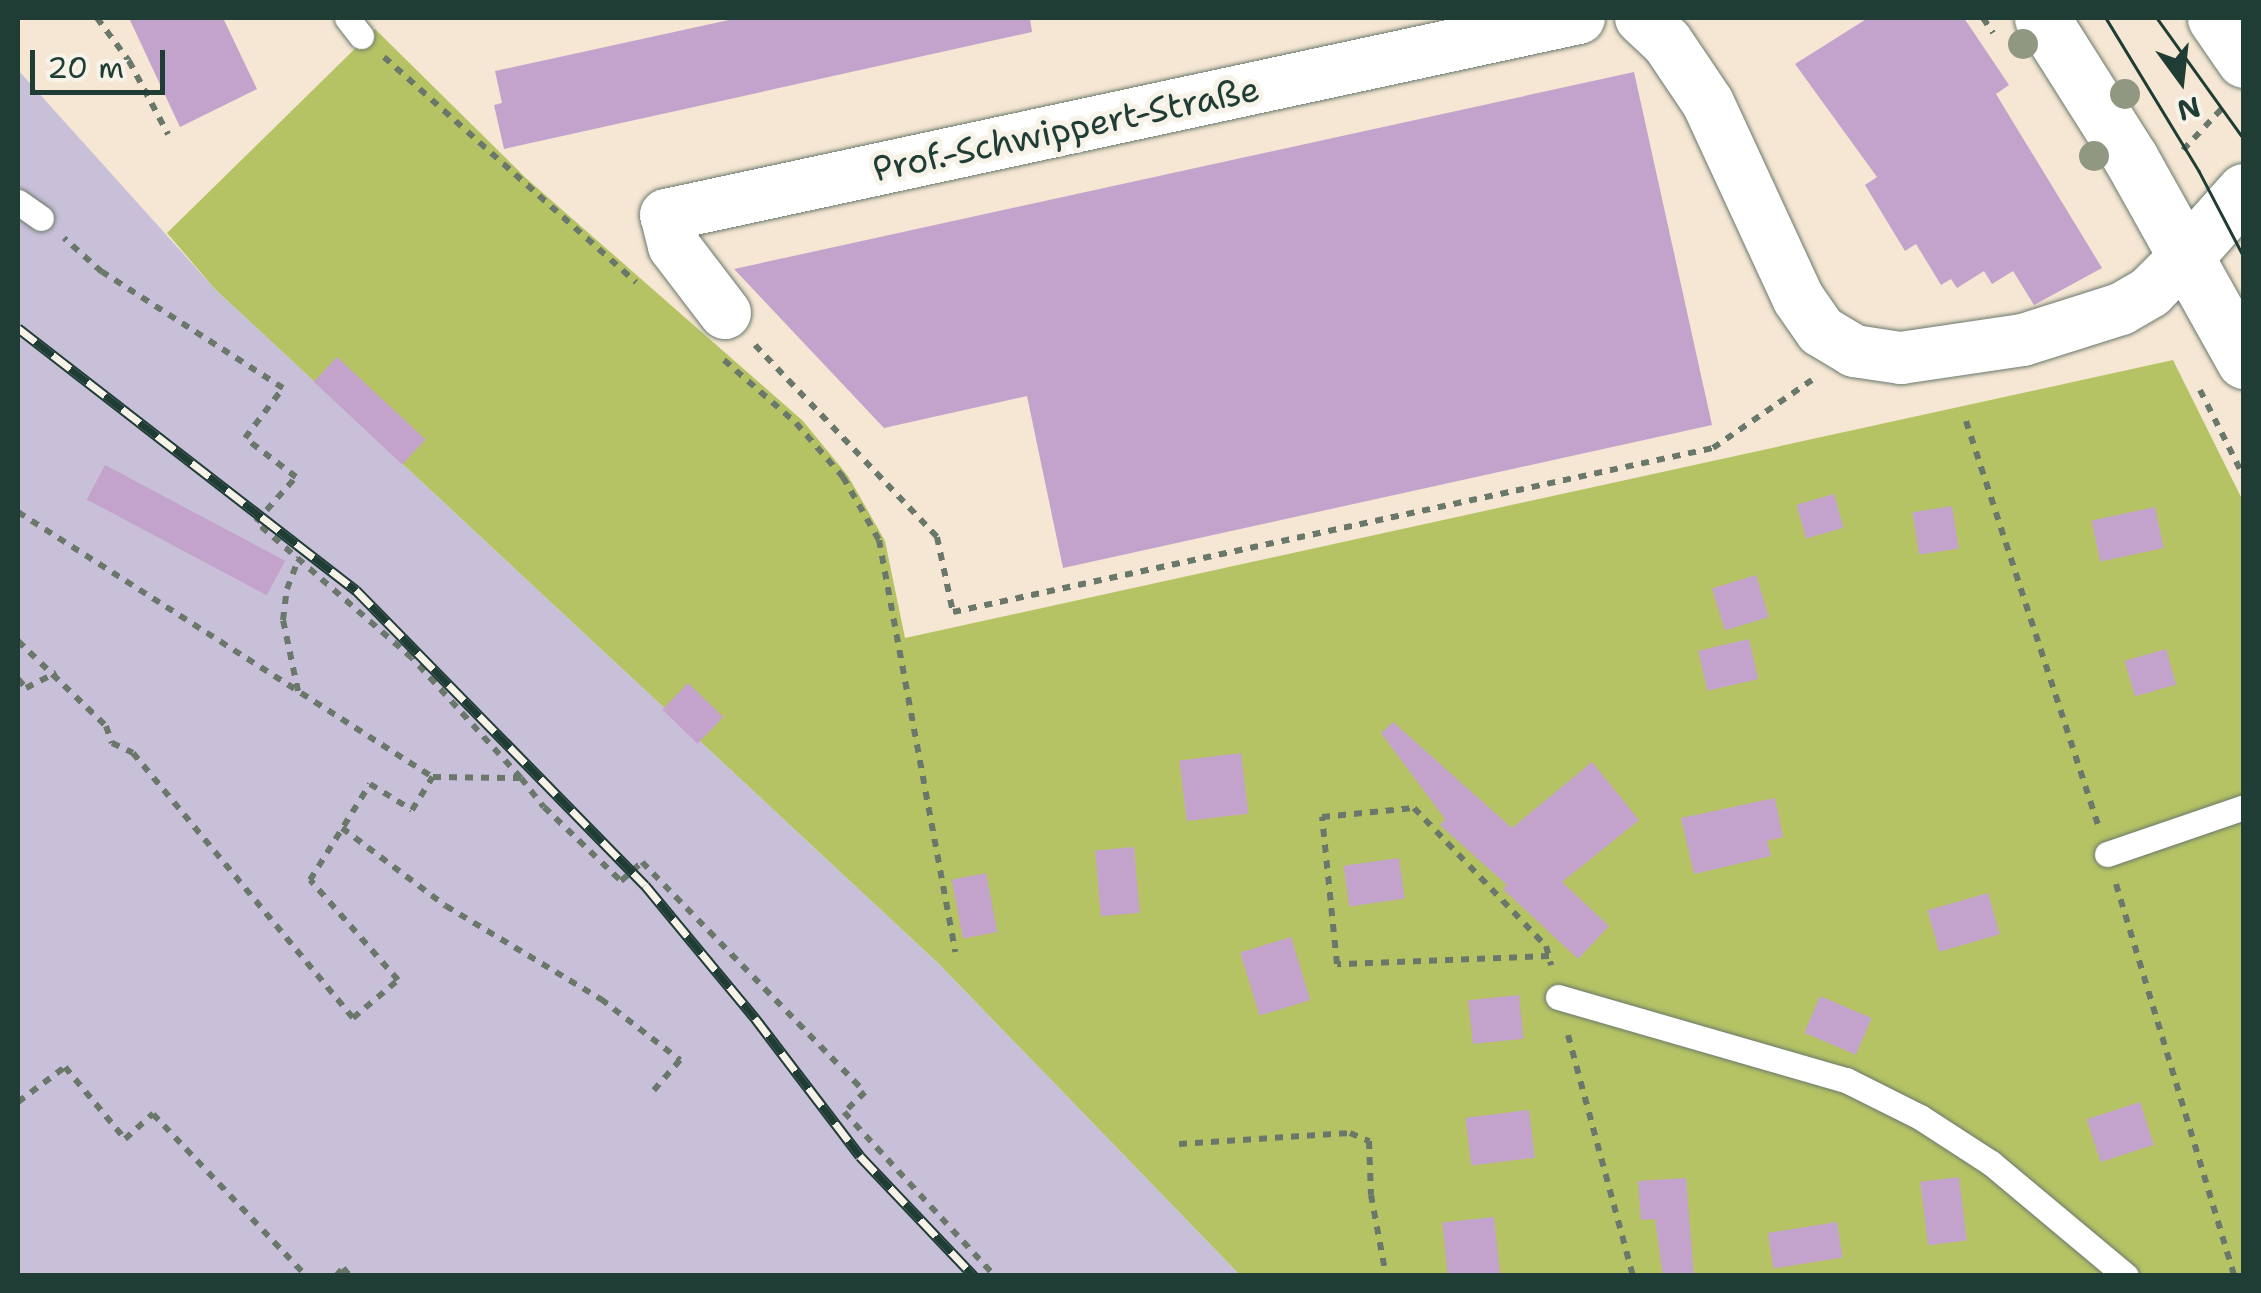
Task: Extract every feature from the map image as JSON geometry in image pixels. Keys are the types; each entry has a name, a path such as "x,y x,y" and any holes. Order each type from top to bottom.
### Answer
{"main road":[{"path":"2042,18 2186,256 2219,370"},
{"path":"2215,18 2238,78"},
{"path":"2186,256 2244,192"}],"street":[{"name":"Prof.-Schwippert-Straße","path":"718,330 674,246 666,215 1579,18"},
{"path":"1641,18 1667,42 1708,103 1798,298 1820,331 1854,351 1900,358 2023,340 2121,309 2150,292 2186,256"}],"lane":[{"path":"18,202 41,218"},
{"path":"2107,854 2244,808"},
{"path":"1558,997 1860,1088 1920,1117 1991,1163 2126,1276"}],"path":[{"path":"97,18 130,61 168,134"},
{"path":"354,27 638,284"},
{"path":"2148,189 2238,78"},
{"path":"41,218 102,272 283,388 246,438 296,478 256,522 412,658 544,807 622,881 642,862 865,1092 844,1112 994,1276"},
{"path":"718,330 937,538 953,612 1714,448 1854,351"},
{"path":"718,330 842,476 879,540 955,952"},
{"path":"2219,370 2244,477"},
{"path":"18,512 433,777 522,778"},
{"path":"298,691 283,620 287,589 299,557"},
{"path":"18,641 56,673 106,726 112,743 133,753 354,1018 398,980 310,880 370,784 412,810 433,777"},
{"path":"18,679 26,688 56,673"},
{"path":"1549,956 1337,964 1322,817 1414,808 1546,946 1549,956 1558,997 1633,1276"},
{"path":"342,828 446,906 601,999 680,1060 654,1090"},
{"path":"18,1102 65,1067 125,1139 153,1114 306,1276"},
{"path":"1180,1144 1350,1133 1369,1140 1371,1195 1386,1276"},
{"path":"336,1276 343,1268 350,1276"}],"shaded area":[{"path":"18,70 215,289 938,963 1240,1275 18,1275"}],"green space":[{"path":"375,29 527,179 803,421 848,476 885,541 905,638 2173,360 2243,501 2243,1275 1240,1275 938,963 215,289 167,233"}],"building":[{"path":"129,18 223,18 257,89 180,127"},
{"path":"738,18 1030,18 1032,32 504,149 494,105 502,103 495,71"},
{"path":"1868,18 1964,18 2009,85 1996,94 2102,268 2034,305 2013,271 1992,284 1984,271 1957,288 1951,279 1941,285 1916,244 1905,251 1865,185 1877,177 1795,64"},
{"path":"1634,72 1712,425 1063,568 1027,396 884,428 734,269"},
{"path":"337,357 425,440 402,464 314,382"},
{"path":"105,465 285,561 267,595 87,499"},
{"path":"1834,494 1844,528 1806,538 1797,505"},
{"path":"1952,506 1959,548 1919,555 1912,512"},
{"path":"2155,507 2164,548 2100,562 2091,521"},
{"path":"1756,575 1769,617 1725,631 1712,588"},
{"path":"1749,639 1758,679 1708,691 1698,651"},
{"path":"2166,649 2176,685 2135,696 2125,661"},
{"path":"688,683 723,717 698,744 662,710"},
{"path":"1393,722 1512,828 1592,762 1639,820 1562,882 1609,926 1578,959 1503,889 1507,885 1440,825 1445,819 1381,733"},
{"path":"1241,753 1248,814 1187,821 1179,761"},
{"path":"1775,798 1783,837 1767,841 1771,856 1694,874 1681,818"},
{"path":"1134,847 1140,913 1101,916 1095,850"},
{"path":"1399,858 1405,899 1349,906 1344,866"},
{"path":"986,873 997,932 963,939 952,880"},
{"path":"1988,893 2000,934 1939,952 1927,910"},
{"path":"1291,937 1310,1000 1260,1016 1240,952"},
{"path":"1519,995 1524,1039 1473,1044 1468,1000"},
{"path":"1820,996 1872,1018 1856,1055 1804,1033"},
{"path":"2140,1102 2154,1145 2101,1162 2087,1119"},
{"path":"1529,1110 1535,1158 1471,1165 1465,1118"},
{"path":"1959,1177 1967,1241 1928,1245 1920,1182"},
{"path":"1686,1178 1694,1276 1663,1276 1655,1219 1641,1220 1638,1181"},
{"path":"1494,1217 1500,1276 1448,1276 1442,1222"},
{"path":"1837,1222 1843,1258 1773,1269 1768,1233"}],"tram line":[{"path":"2106,18 2199,171 2244,257"},
{"path":"2157,18 2244,139"}],"railway":[{"path":"18,328 356,590 645,885 755,1018 860,1156 974,1276"}]}
